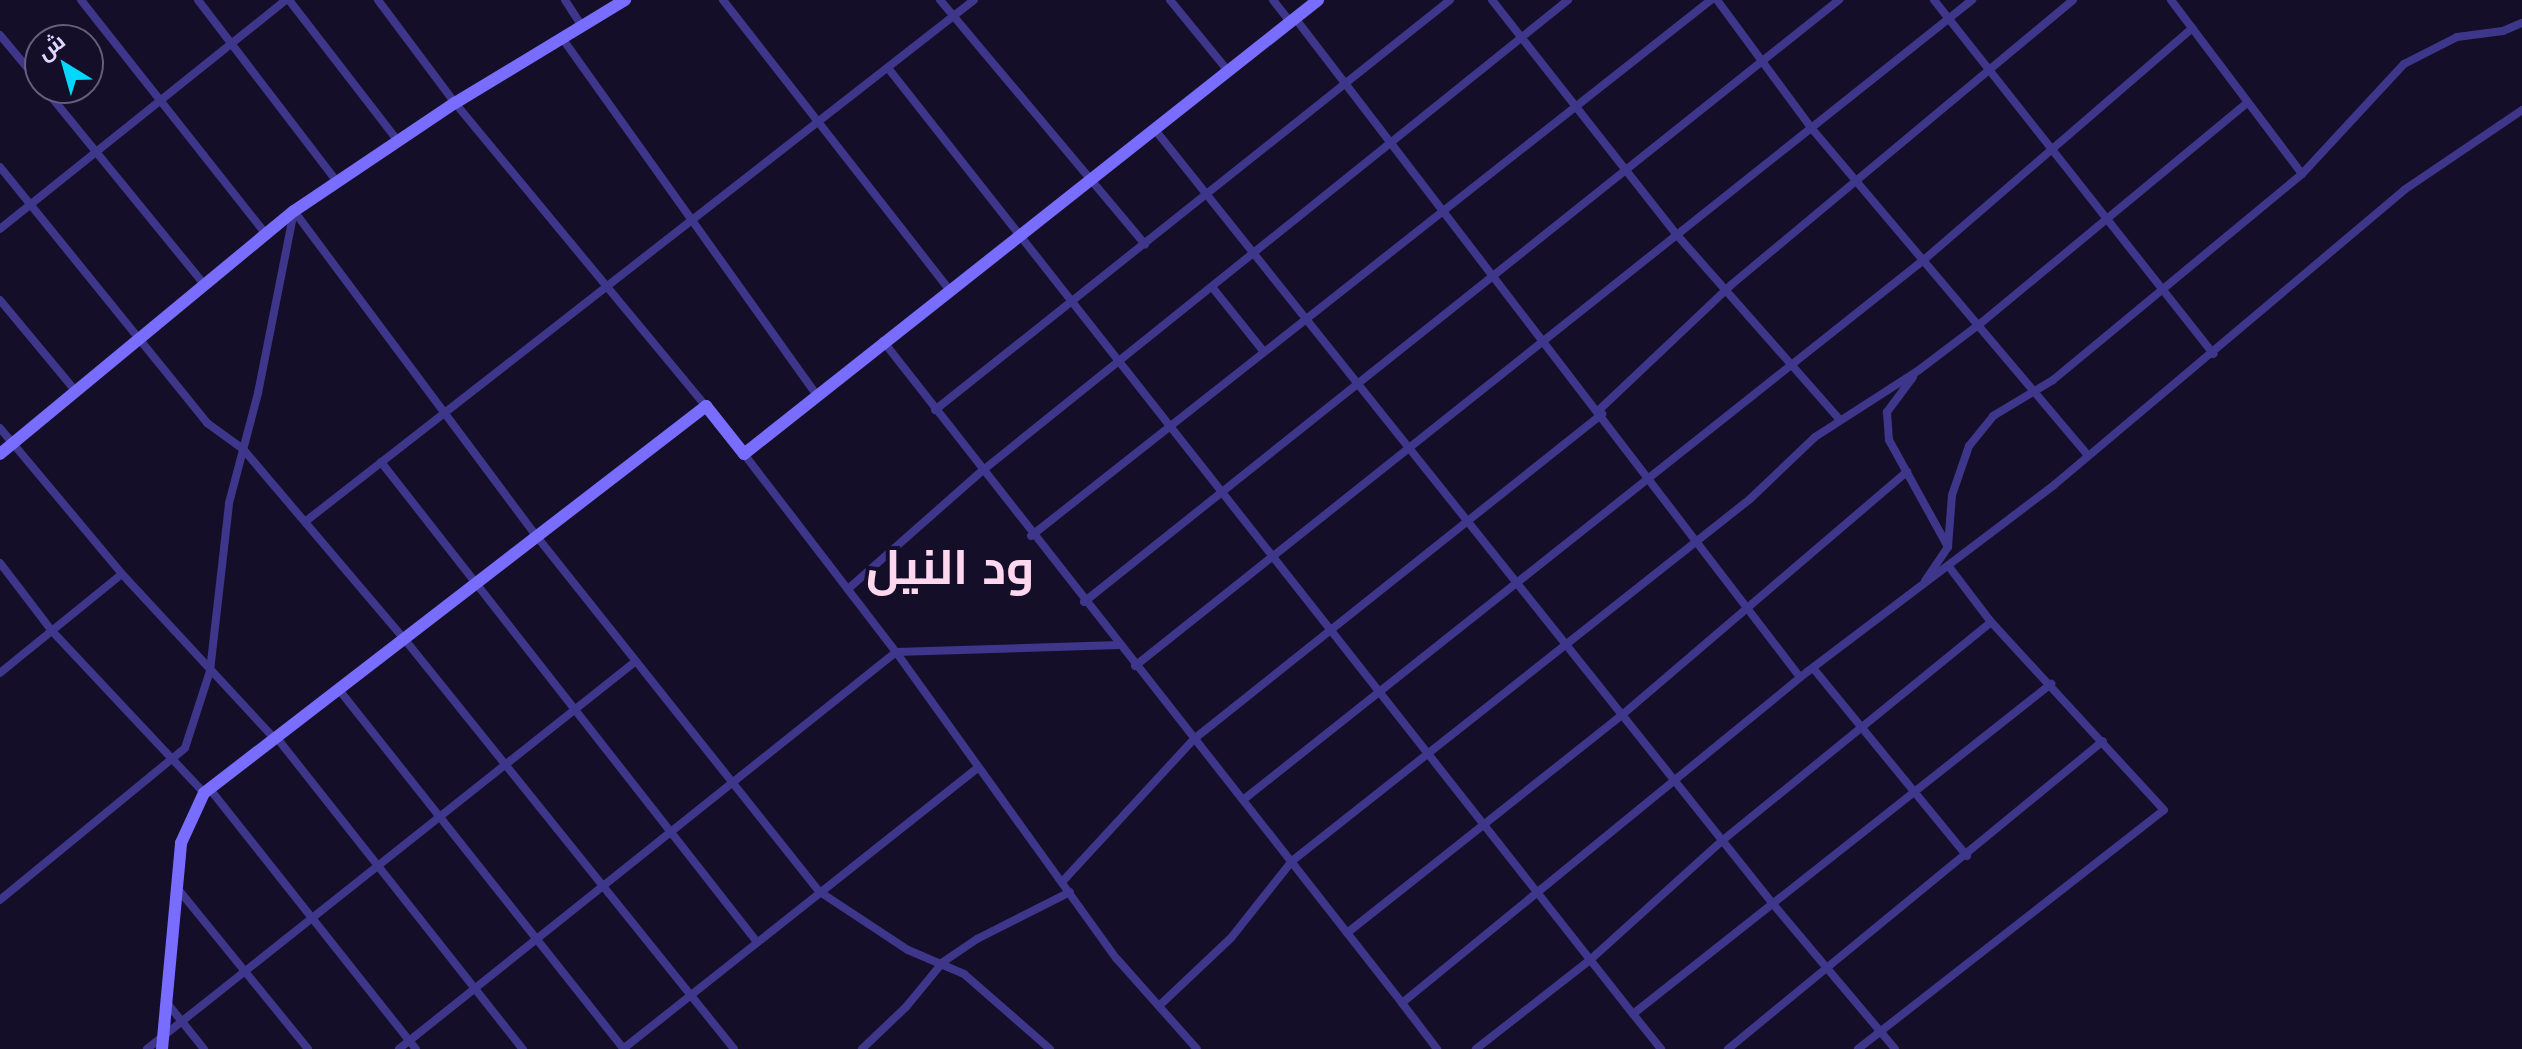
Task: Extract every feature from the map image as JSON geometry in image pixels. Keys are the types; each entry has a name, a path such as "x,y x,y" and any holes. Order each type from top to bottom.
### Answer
{"street":[{"path":"81,0 265,233"},
{"path":"198,0 337,182"},
{"path":"0,229 287,0 398,141"},
{"path":"378,0 455,103 744,454 896,652 1062,882 1159,1006 1197,1049"},
{"path":"565,0 582,26"},
{"path":"0,454 74,389 294,211 455,103 625,0"},
{"path":"723,0 949,289"},
{"path":"940,0 1145,244"},
{"path":"306,521 609,289 974,0"},
{"path":"1170,0 1229,72"},
{"path":"1273,0 1346,84 1546,340 1800,677"},
{"path":"744,454 1318,0"},
{"path":"935,410 1450,0"},
{"path":"1492,0 1677,235 1786,365 1839,419"},
{"path":"848,589 982,471 1568,0"},
{"path":"1031,536 1711,0"},
{"path":"1717,0 1812,128 1859,178 2088,455"},
{"path":"1084,602 1839,0"},
{"path":"1934,0 2214,354"},
{"path":"1135,666 1972,0"},
{"path":"1062,882 1194,739 1600,412 1724,291 2073,0"},
{"path":"2171,0 2302,174"},
{"path":"1922,585 1948,547 1952,495 1969,446 1993,416 2035,391 2302,174 2404,64 2457,37 2503,31 2522,23"},
{"path":"1243,800 1786,365 1926,258 2192,28"},
{"path":"0,35 24,64"},
{"path":"562,38 817,395"},
{"path":"888,68 1535,894 1661,1049"},
{"path":"1159,1006 1231,938 1292,861 1697,540 1839,419 1919,370 1981,323 2247,103"},
{"path":"57,104 204,284"},
{"path":"1402,1003 1800,677 1922,585 1950,568 2003,519 2214,354 2290,282 2404,190 2522,110"},
{"path":"1156,131 1773,904 1895,1049"},
{"path":"0,167 207,423 243,449 406,641 734,1049"},
{"path":"294,211 538,538 820,892 908,950 943,962 1050,1049"},
{"path":"0,900 185,748 210,671 229,503 294,211"},
{"path":"1212,287 1264,352"},
{"path":"0,300 74,389"},
{"path":"883,341 1031,536 1292,861 1437,1049"},
{"path":"1919,370 1887,412 1889,440 1948,547"},
{"path":"163,1043 181,843 206,790 406,641 706,406"},
{"path":"0,428 122,574 276,738 523,1049"},
{"path":"381,462 757,942"},
{"path":"1347,933 1622,715 1746,605 1880,500 1907,472"},
{"path":"0,563 52,631 169,760 206,790 416,1049"},
{"path":"1858,1049 1878,1029 2164,810 1991,622 1950,568"},
{"path":"0,673 122,574"},
{"path":"1476,1049 1590,960 1723,840 1991,622"},
{"path":"399,1049 896,652 1119,645"},
{"path":"147,1049 163,1043 182,1023 245,972 636,661"},
{"path":"1813,668 1967,856"},
{"path":"1633,1014 2051,684"},
{"path":"340,691 623,1049 977,768"},
{"path":"1728,1049 1967,856 2103,741"},
{"path":"177,888 308,1049"},
{"path":"862,1049 906,1007 943,962 977,939 1070,892"},
{"path":"167,1003 204,1049"}],"district":[{"name":"ود النيل","path":"950,568"}]}
